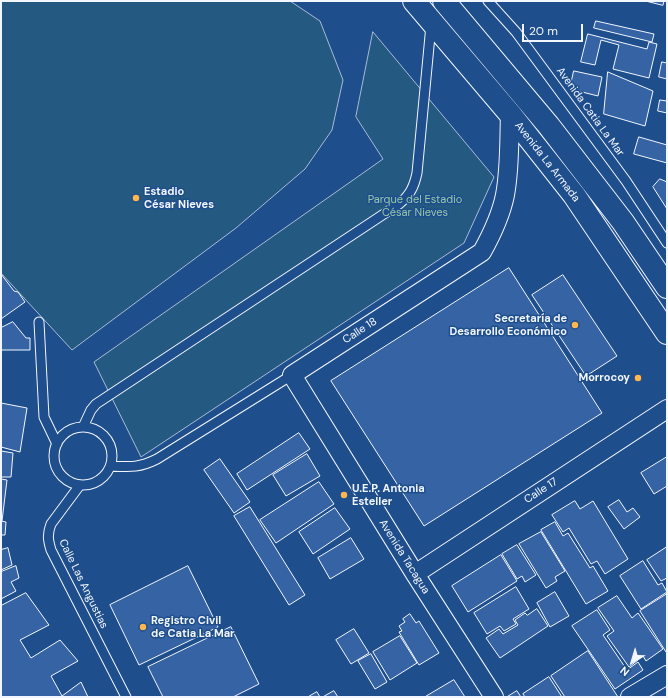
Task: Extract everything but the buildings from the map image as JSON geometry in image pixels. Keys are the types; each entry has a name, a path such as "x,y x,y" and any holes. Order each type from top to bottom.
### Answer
{"main road":[{"name":"Avenida La Armada","path":"414,1 510,114 574,196 667,333"},
{"name":"Avenida La Armada","path":"444,1 549,126 623,222 667,287"}],"street":[{"name":"Calle 18","path":"292,375 482,252 492,235 505,195 508,167 510,114"},
{"name":"Avenida Tacagua","path":"292,375 415,574 494,697"},
{"name":"Calle 17","path":"415,574 667,409"},
{"path":"630,697 667,675"}],"lane":[{"name":"Avenida Catia La Mar","path":"488,1 525,44 626,181 667,243"},
{"path":"83,427 91,410 96,404 408,197 415,184 417,173 432,22"},
{"path":"39,322 44,417 57,444"},
{"name":"Calle 18","path":"111,466 136,467 146,465 292,375"},
{"path":"83,427 99,433 106,439 111,448 111,466 99,481 90,485 71,483 63,478 57,470 54,460 54,452 57,444 67,432 75,428 83,427"},
{"name":"Calle Las Angustias","path":"80,485 51,524 48,532 48,540 51,550 126,697"}],"green space":[{"name":"Estadio César Nieves","path":"1,1 290,1 320,21 343,80 332,130 305,169 236,228 72,350 1,273"},
{"name":"Parque del Estadio César Nieves","path":"373,32 494,177 464,243 141,457 94,362 383,159 356,117"}],"place":[{"name":"Estadio César Nieves","path":"136,198"},
{"name":"Secretaría de Desarrollo Económico","path":"575,325"},
{"name":"Morrocoy","path":"638,378"},
{"name":"U.E.P. Antonia Esteller","path":"344,495"},
{"name":"Registro Civil de Catia La Mar","path":"143,627"}]}
